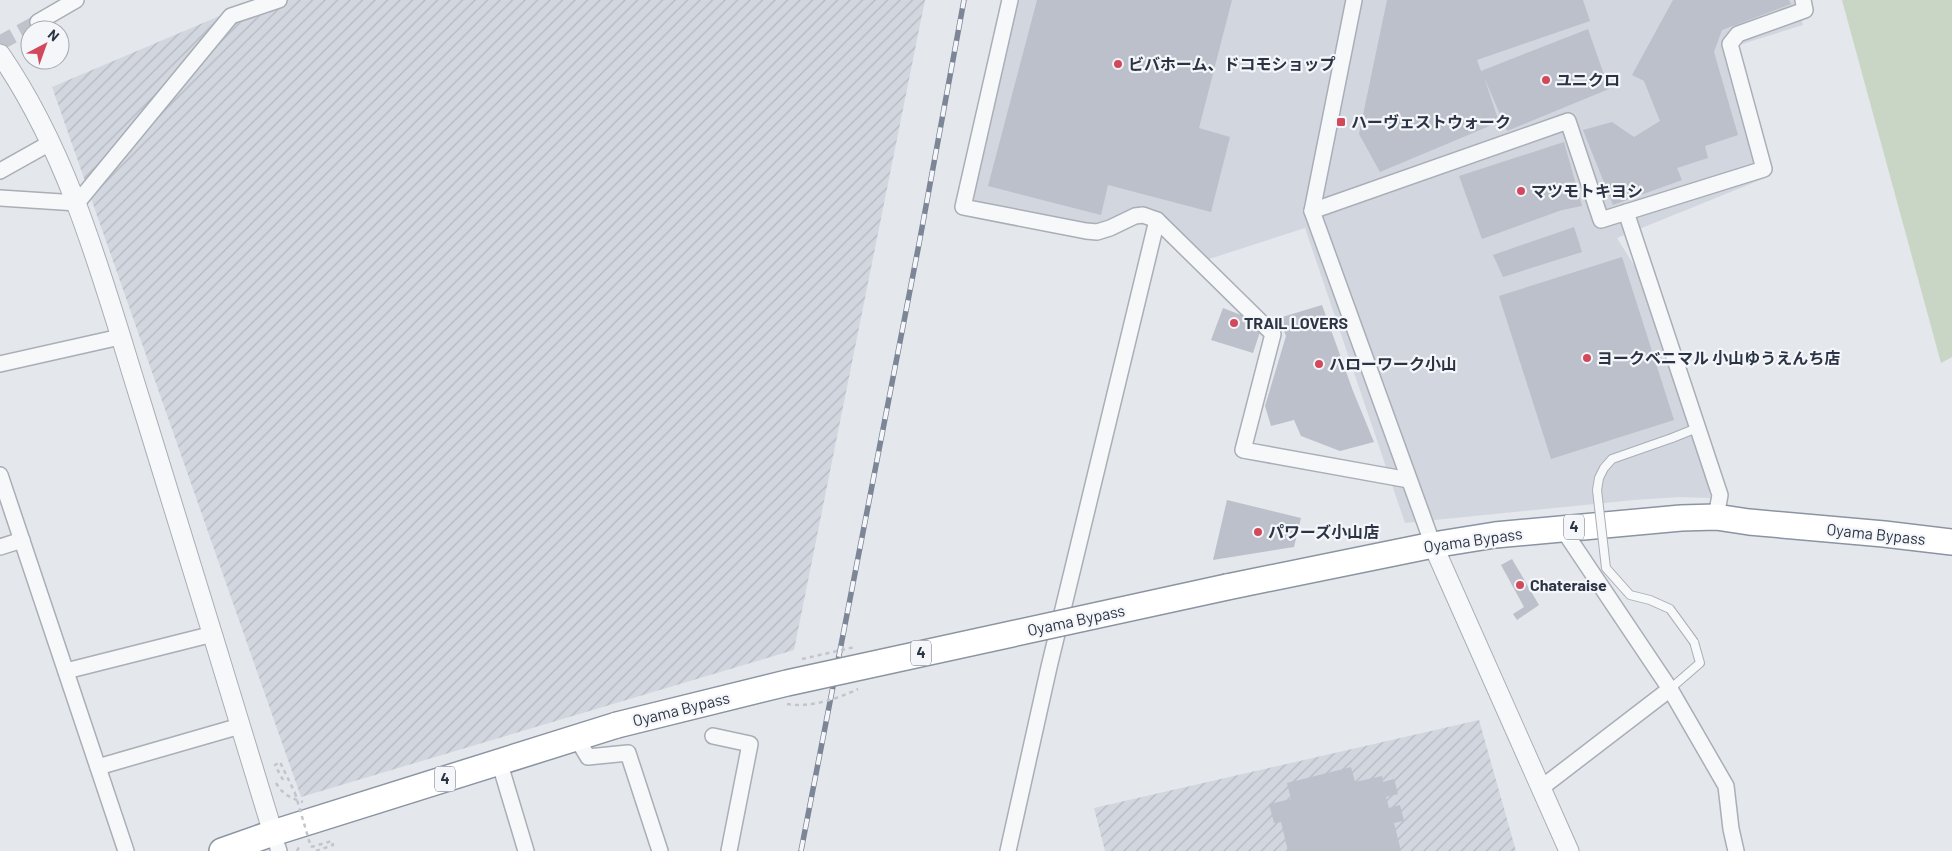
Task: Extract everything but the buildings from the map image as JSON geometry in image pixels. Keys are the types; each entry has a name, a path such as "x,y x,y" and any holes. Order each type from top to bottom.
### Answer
{"highway":[{"name":"Oyama Bypass","path":"222,851 276,842 499,761 617,725 787,683 1227,587 1433,545 1495,535 1562,528 1645,520 1716,517 1952,542"}],"street":[{"path":"77,203 231,16 279,0"},
{"path":"1010,0 963,207 1097,232 1135,216 1143,215 1157,220 1274,334 1243,450 1409,480"},
{"path":"1354,0 1312,211 1433,545 1569,851"},
{"path":"1312,211 1568,121 1601,220 1764,169 1730,44 1738,34 1806,10 1803,0"},
{"path":"41,20 68,2"},
{"path":"0,54 40,121 77,203 213,634 276,842"},
{"path":"0,171 50,143"},
{"path":"0,198 77,203"},
{"path":"1626,212 1720,495 1716,517"},
{"path":"1008,851 1049,667 1157,220"},
{"path":"0,364 120,337"},
{"path":"1,480 126,851"},
{"path":"1562,528 1670,689 1726,786 1731,829 1736,851"},
{"path":"0,547 22,540"},
{"path":"66,671 213,634"},
{"path":"1541,788 1670,689"},
{"path":"98,767 240,726"},
{"path":"713,736 750,744 729,851"},
{"path":"576,737 588,757 628,753 660,851"},
{"path":"499,761 526,851"}],"lane":[{"path":"1670,689 1700,663 1694,642 1670,609 1650,600 1630,595 1606,568 1597,490 1601,473 1612,459 1697,428"}],"path":[{"path":"283,780 275,765 280,762 295,793 311,846 332,841 334,845 316,851"},
{"path":"273,779 281,791 290,798 305,803"}],"shaded area":[{"path":"257,0 925,0 794,650 301,797 52,87"},
{"path":"1017,0 1796,0 1803,25 1739,45 1770,176 1617,238 1642,278 1709,484 1710,498 1680,497 1634,500 1405,523 1305,228 1209,259 1164,216 1151,210 1136,209 1121,214 1108,222 1092,224 980,205 973,199"},
{"path":"1479,720 1516,851 1105,851 1094,808"}],"green space":[{"path":"1842,0 1952,0 1952,357 1941,363"}],"tunnel":[{"path":"0,43 20,32"}],"railway":[{"path":"801,851 919,244 964,0"}],"place":[{"name":"ビバホーム、ドコモショップ","path":"1118,64"},
{"name":"ユニクロ","path":"1546,80"},
{"name":"ハーヴェストウォーク","path":"1341,122"},
{"name":"マツモトキヨシ","path":"1521,191"},
{"name":"TRAIL LOVERS","path":"1234,323"},
{"name":"ヨークベニマル 小山ゆうえんち店","path":"1587,358"},
{"name":"ハローワーク小山","path":"1319,364"},
{"name":"パワーズ小山店","path":"1258,532"},
{"name":"Chateraise","path":"1520,585"}]}
